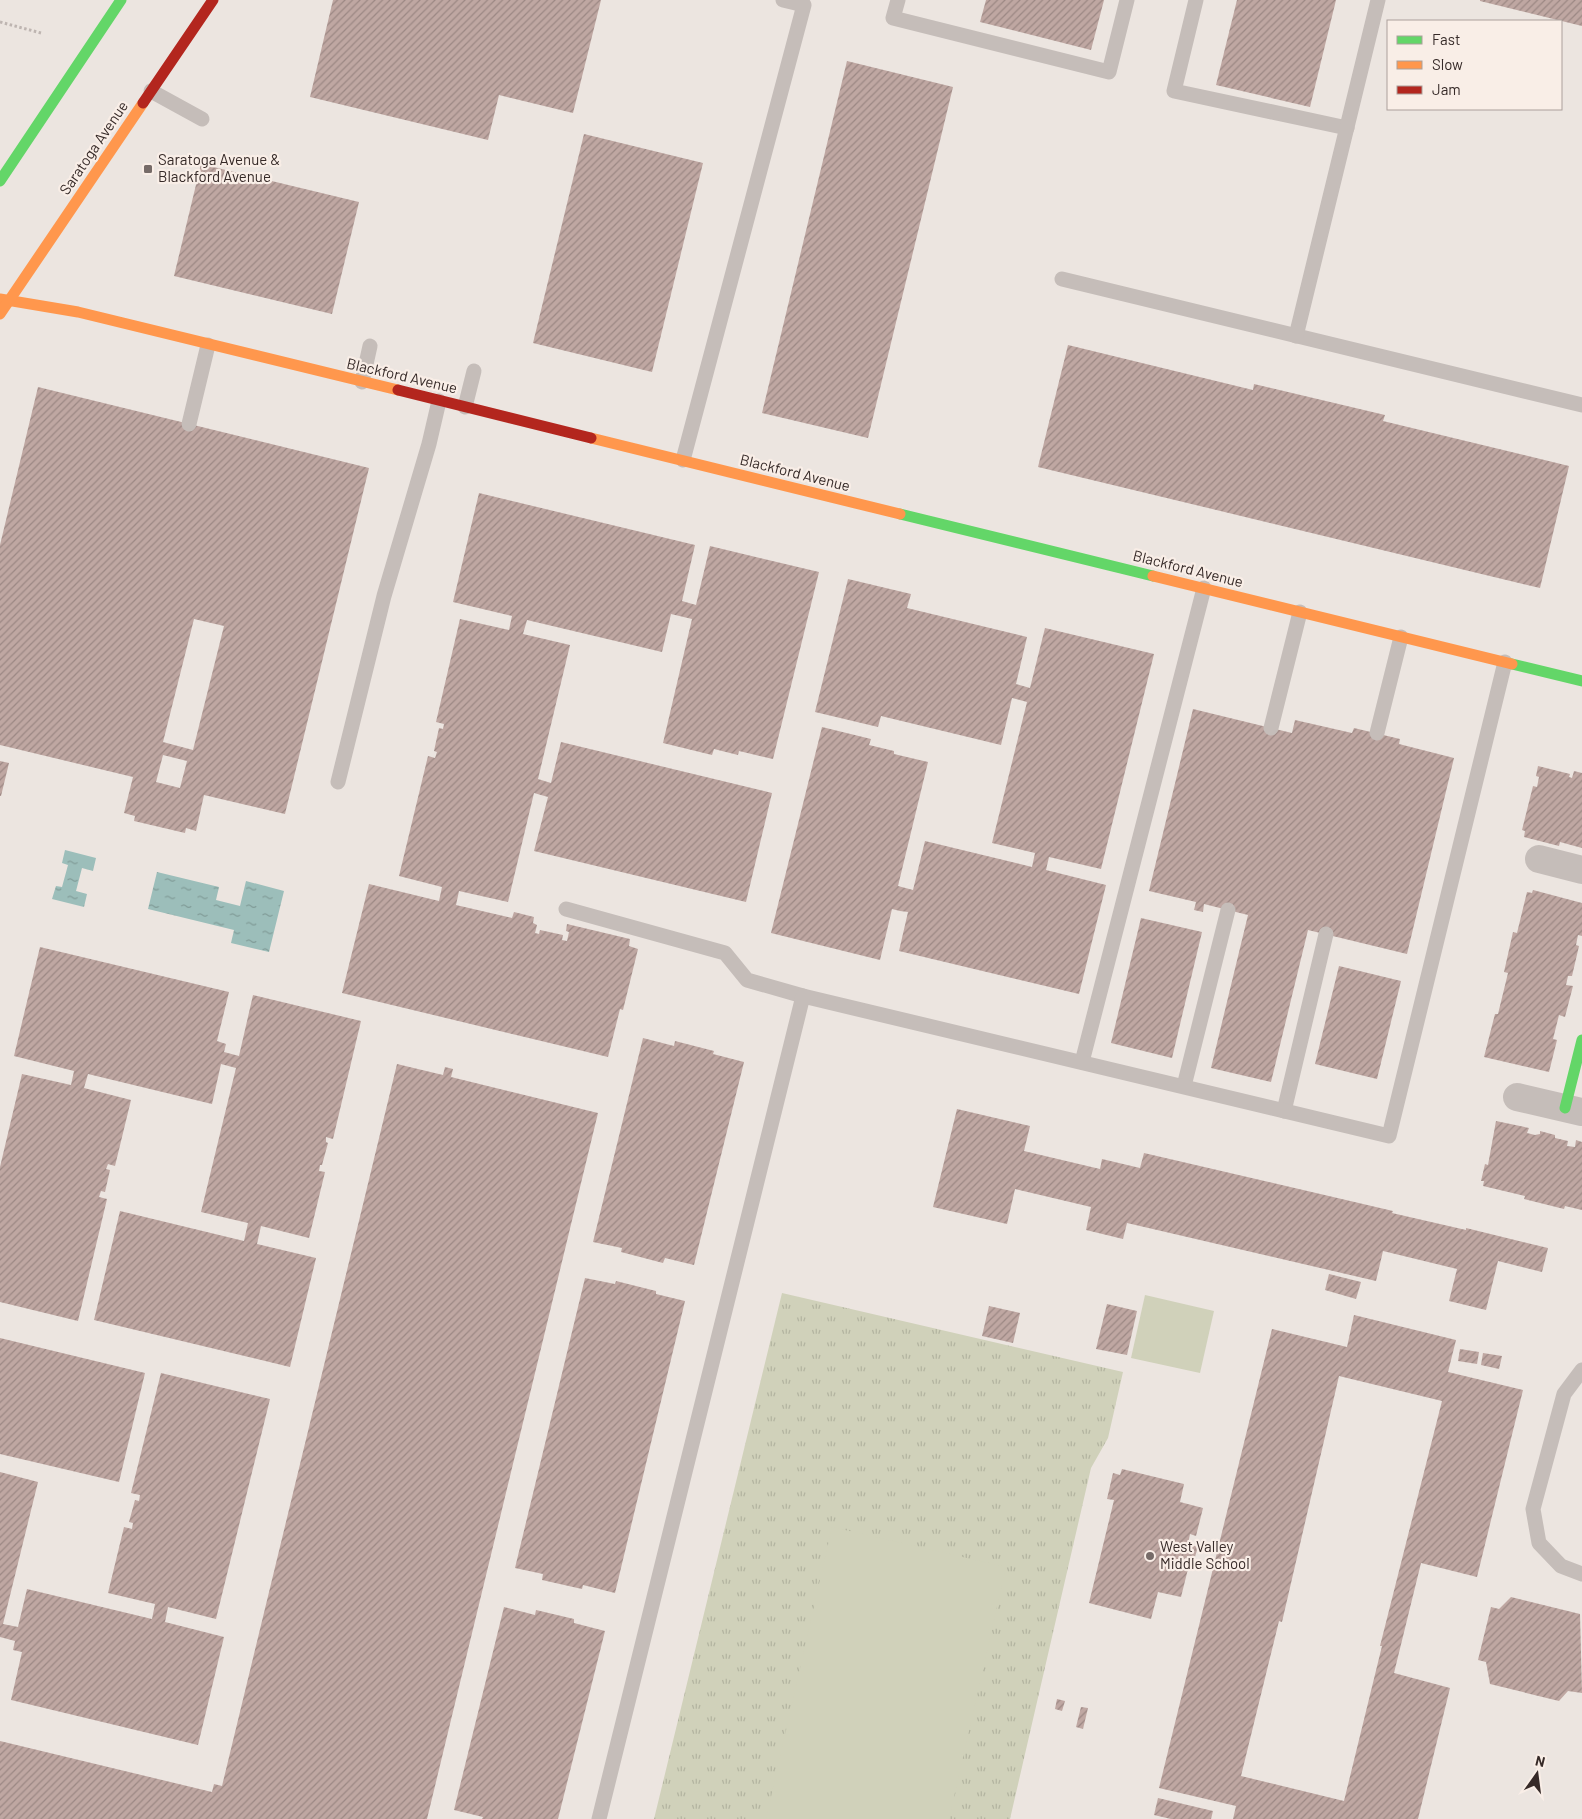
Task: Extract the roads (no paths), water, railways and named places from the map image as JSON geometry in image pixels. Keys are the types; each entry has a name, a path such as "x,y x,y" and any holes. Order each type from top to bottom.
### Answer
{"street":[{"path":"0,181 121,0"},
{"name":"Saratoga Avenue","path":"0,314 5,300 213,0"},
{"name":"Blackford Avenue","path":"5,300 78,312 1582,681"},
{"path":"1539,859 1582,870"},
{"path":"1517,1097 1573,1110 1582,1040"}],"lane":[{"path":"683,460 804,5 783,0"},
{"path":"898,0 893,18 1109,72 1127,0"},
{"path":"1196,0 1174,91 1347,128"},
{"path":"1296,336 1378,0"},
{"path":"151,91 202,119"},
{"path":"1062,278 1582,405"},
{"path":"189,424 208,345"},
{"path":"362,382 370,346"},
{"path":"465,407 474,371"},
{"path":"338,782 384,596 429,444 439,401"},
{"path":"1082,1062 1204,588"},
{"path":"1271,728 1300,612"},
{"path":"1376,734 1401,637"},
{"path":"566,908 725,953 747,980 804,996 1389,1136 1505,662"},
{"path":"1184,1086 1228,910"},
{"path":"1284,1111 1326,934"},
{"path":"599,1819 804,996"},
{"path":"1582,1370 1564,1394 1533,1509 1539,1543 1562,1566 1582,1574"}],"water":[{"path":"65,850 96,858 93,871 82,868 76,891 87,894 84,907 52,899 56,886 62,887 68,865 62,863"},
{"path":"157,872 219,887 216,900 240,906 246,881 284,891 269,952 231,943 234,930 148,909"}],"place":[{"name":"Saratoga Avenue & Blackford Avenue","path":"148,169"},
{"name":"West Valley Middle School","path":"1150,1556"}]}
